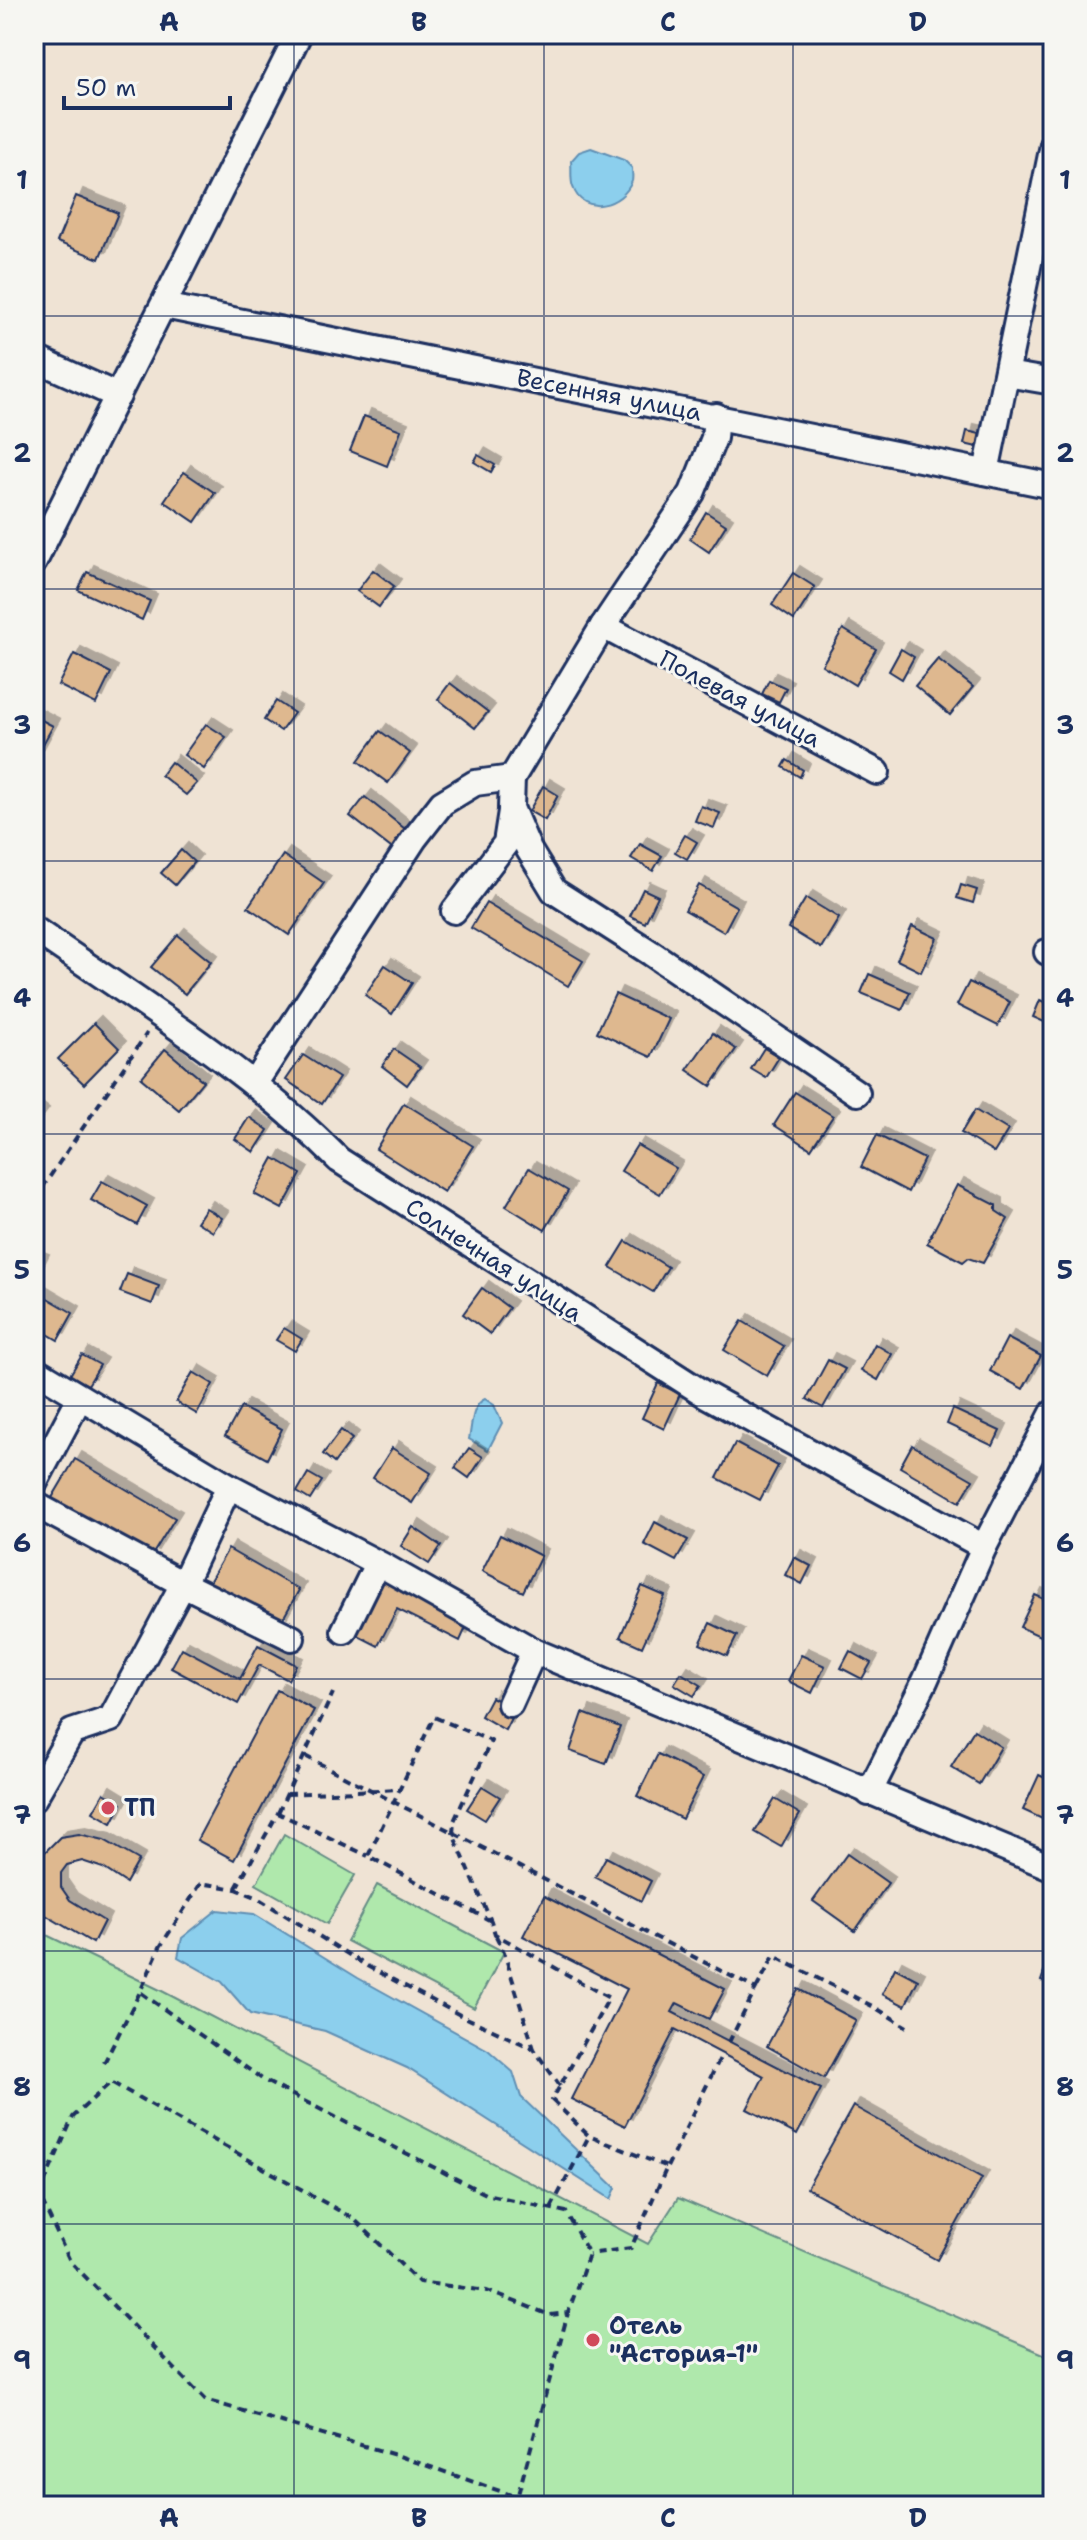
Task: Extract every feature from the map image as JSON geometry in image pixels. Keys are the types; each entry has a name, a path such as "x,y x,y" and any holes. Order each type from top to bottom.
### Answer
{"street":[{"path":"34,562 299,34"},
{"path":"986,472 1053,145"},
{"name":"Весенняя улица","path":"164,306 1053,486"},
{"path":"34,358 118,396"},
{"path":"1007,374 1053,382"},
{"path":"454,911 506,843 512,778 603,626 692,493 714,438 716,416"},
{"name":"Полевая улица","path":"603,626 877,772"},
{"path":"255,1083 414,839 442,803 475,783 512,778"},
{"path":"511,808 529,850 554,891 857,1093"},
{"name":"Солнечная улица","path":"34,929 255,1083 339,1160 680,1378 984,1547"},
{"path":"34,1369 229,1486 534,1651 1053,1868"},
{"path":"34,1484 44,1443 80,1397"},
{"path":"869,1793 925,1681 984,1547 1053,1413"},
{"path":"34,1798 72,1732 111,1719 183,1584 229,1486"},
{"path":"34,1504 292,1638"},
{"path":"344,1631 377,1564"},
{"path":"510,1704 534,1651"}],"path":[{"path":"34,1200 158,1016"},
{"path":"236,1889 278,1813 333,1693"},
{"path":"368,1856 434,1717 491,1741 454,1821 453,1834 504,1952 534,2049 560,2086"},
{"path":"305,1756 756,1989"},
{"path":"287,1794 399,1789"},
{"path":"278,1813 491,1921"},
{"path":"104,2063 160,1947 201,1883 236,1889 256,1897 367,1966 460,2015 534,2049"},
{"path":"495,1934 609,1998 552,2100 589,2136 667,2167"},
{"path":"729,2042 774,1956 907,2027"},
{"path":"140,1992 265,2081 486,2194 566,2212 589,2254 568,2313 514,2506"},
{"path":"589,2254 631,2248 722,2054"},
{"path":"543,2506 399,2456 205,2400 70,2261 39,2195 73,2117 111,2082 354,2219 419,2282 487,2291 550,2315 568,2313"},
{"path":"551,2208 589,2136"}],"green space":[{"path":"284,1834 355,1875 327,1924 256,1884"},
{"path":"377,1885 504,1952 474,2008 347,1941"},
{"path":"34,1929 160,1990 648,2244 678,2198 1053,2358 1053,2506 34,2506"}],"water":[{"path":"591,148 624,160 632,168 632,181 627,190 603,205 585,202 572,184 571,161 579,152"},
{"path":"485,1399 494,1405 502,1423 488,1450 469,1439 477,1406"},
{"path":"217,1910 254,1914 358,1978 488,2050 513,2072 521,2097 616,2188 611,2199 407,2068 325,2031 250,2014 222,1982 178,1957 182,1938"}],"building":[{"path":"76,196 118,213 99,259 57,242"},
{"path":"364,416 401,430 387,466 350,451"},
{"path":"967,431 980,434 977,447 964,444"},
{"path":"478,455 495,465 491,472 474,462"},
{"path":"184,472 215,493 195,522 164,501"},
{"path":"706,512 726,525 709,552 690,539"},
{"path":"373,570 394,586 379,607 357,591"},
{"path":"87,572 150,601 142,620 78,590"},
{"path":"793,573 815,587 794,620 772,605"},
{"path":"843,629 876,649 855,685 822,665"},
{"path":"901,649 914,657 902,679 889,671"},
{"path":"74,654 111,673 96,704 58,685"},
{"path":"938,659 973,687 950,715 915,686"},
{"path":"769,680 786,688 779,702 762,694"},
{"path":"450,683 488,712 475,728 438,699"},
{"path":"276,701 294,713 281,731 264,720"},
{"path":"34,716 53,726 37,755 34,753"},
{"path":"206,724 226,737 204,769 184,755"},
{"path":"380,731 410,753 388,783 358,761"},
{"path":"787,760 803,770 800,777 783,767"},
{"path":"171,762 197,783 186,795 161,775"},
{"path":"543,786 558,795 545,820 529,811"},
{"path":"365,797 410,833 395,851 350,816"},
{"path":"701,806 720,813 714,828 695,821"},
{"path":"685,835 697,842 687,859 675,852"},
{"path":"640,844 662,856 653,871 631,858"},
{"path":"181,850 194,862 175,885 161,873"},
{"path":"283,855 324,883 289,935 248,907"},
{"path":"699,885 737,907 724,932 685,910"},
{"path":"961,885 977,890 973,903 957,898"},
{"path":"643,889 658,896 645,923 630,916"},
{"path":"806,898 839,918 821,948 788,928"},
{"path":"486,903 583,961 568,986 471,928"},
{"path":"912,926 937,938 921,972 897,960"},
{"path":"178,935 211,962 185,994 151,967"},
{"path":"385,965 412,983 392,1014 365,995"},
{"path":"869,974 910,992 902,1010 861,993"},
{"path":"969,982 1010,1002 998,1026 957,1005"},
{"path":"615,994 669,1019 651,1057 597,1032"},
{"path":"1040,1000 1053,1006 1051,1025 1033,1017"},
{"path":"94,1023 119,1048 84,1084 58,1059"},
{"path":"713,1033 736,1049 711,1086 687,1070"},
{"path":"764,1048 779,1057 766,1078 751,1069"},
{"path":"165,1049 203,1081 179,1110 141,1078"},
{"path":"394,1049 420,1067 407,1085 382,1066"},
{"path":"303,1055 339,1078 322,1104 286,1080"},
{"path":"795,1092 833,1116 811,1149 774,1125"},
{"path":"404,1103 473,1146 444,1192 376,1149"},
{"path":"34,1109 42,1115 34,1126"},
{"path":"975,1110 1008,1130 994,1153 961,1133"},
{"path":"249,1117 268,1130 254,1152 235,1139"},
{"path":"877,1135 924,1159 908,1192 861,1167"},
{"path":"637,1145 676,1168 660,1194 621,1171"},
{"path":"274,1158 301,1174 282,1209 254,1194"},
{"path":"529,1168 568,1191 545,1230 506,1206"},
{"path":"102,1181 147,1206 137,1225 91,1200"},
{"path":"957,1185 996,1205 996,1211 1008,1219 983,1263 968,1258 963,1262 927,1243"},
{"path":"206,1208 222,1218 213,1232 197,1222"},
{"path":"626,1241 668,1267 653,1292 610,1267"},
{"path":"34,1258 42,1261 34,1277"},
{"path":"127,1274 159,1286 152,1304 120,1292"},
{"path":"482,1288 509,1308 490,1334 463,1314"},
{"path":"39,1293 73,1313 58,1340 34,1326 34,1301"},
{"path":"742,1321 784,1346 767,1376 724,1350"},
{"path":"284,1328 302,1339 295,1351 276,1340"},
{"path":"1007,1338 1041,1356 1023,1389 990,1371"},
{"path":"875,1344 892,1354 878,1380 861,1370"},
{"path":"82,1355 100,1365 88,1385 70,1375"},
{"path":"828,1360 845,1369 823,1408 807,1399"},
{"path":"193,1372 213,1384 197,1414 176,1402"},
{"path":"658,1383 680,1394 664,1429 642,1418"},
{"path":"241,1407 282,1429 267,1459 225,1436"},
{"path":"953,1409 1000,1431 993,1446 947,1424"},
{"path":"341,1430 352,1439 334,1463 323,1454"},
{"path":"735,1443 778,1466 760,1500 717,1478"},
{"path":"912,1445 973,1480 960,1502 900,1467"},
{"path":"392,1448 431,1473 412,1503 373,1478"},
{"path":"469,1448 483,1457 469,1478 455,1468"},
{"path":"75,1459 175,1518 151,1557 52,1498"},
{"path":"308,1473 322,1481 310,1500 297,1492"},
{"path":"655,1522 688,1540 676,1561 644,1544"},
{"path":"413,1527 441,1546 429,1564 401,1546"},
{"path":"500,1535 541,1556 523,1592 482,1571"},
{"path":"228,1549 299,1590 280,1624 208,1584"},
{"path":"794,1557 811,1566 802,1584 785,1575"},
{"path":"382,1580 468,1623 460,1641 397,1609 378,1646 355,1634"},
{"path":"642,1586 665,1596 642,1647 620,1637"},
{"path":"1035,1595 1053,1603 1053,1642 1020,1627"},
{"path":"710,1623 737,1636 727,1656 700,1644"},
{"path":"258,1645 296,1665 288,1680 259,1665 238,1704 171,1668 182,1648 240,1679"},
{"path":"850,1651 871,1663 862,1679 841,1668"},
{"path":"801,1655 825,1666 812,1693 788,1681"},
{"path":"681,1673 701,1685 694,1696 674,1684"},
{"path":"277,1690 314,1710 234,1860 197,1840"},
{"path":"491,1697 515,1710 505,1730 481,1716"},
{"path":"583,1713 620,1727 606,1764 570,1751"},
{"path":"974,1730 1001,1747 979,1784 951,1767"},
{"path":"658,1754 703,1777 682,1819 637,1796"},
{"path":"1039,1775 1053,1782 1053,1824 1023,1810"},
{"path":"482,1786 500,1797 485,1820 467,1809"},
{"name":"ТП","path":"104,1793 122,1804 112,1823 93,1812"},
{"path":"775,1799 800,1814 781,1847 755,1832"},
{"path":"79,1834 104,1840 139,1860 126,1883 103,1868 82,1861 67,1865 61,1873 61,1887 70,1900 104,1921 93,1943 44,1914 34,1888 35,1870 41,1856 60,1837"},
{"path":"847,1854 888,1883 855,1931 813,1901"},
{"path":"606,1857 651,1881 641,1901 595,1877"},
{"path":"544,1896 725,1989 709,2019 677,2003 672,2012 821,2089 797,2135 747,2109 764,2076 675,2029 625,2126 571,2099 627,1989 523,1936"},
{"path":"1053,1952 1053,1985 1041,1981"},
{"path":"895,1968 918,1980 905,2006 882,1994"},
{"path":"798,1989 856,2020 824,2078 767,2046"},
{"path":"853,2106 982,2178 937,2260 807,2188"}],"place":[{"name":"ТП","path":"108,1808"},
{"name":"Отель \"Астория-1\"","path":"593,2340"}]}
